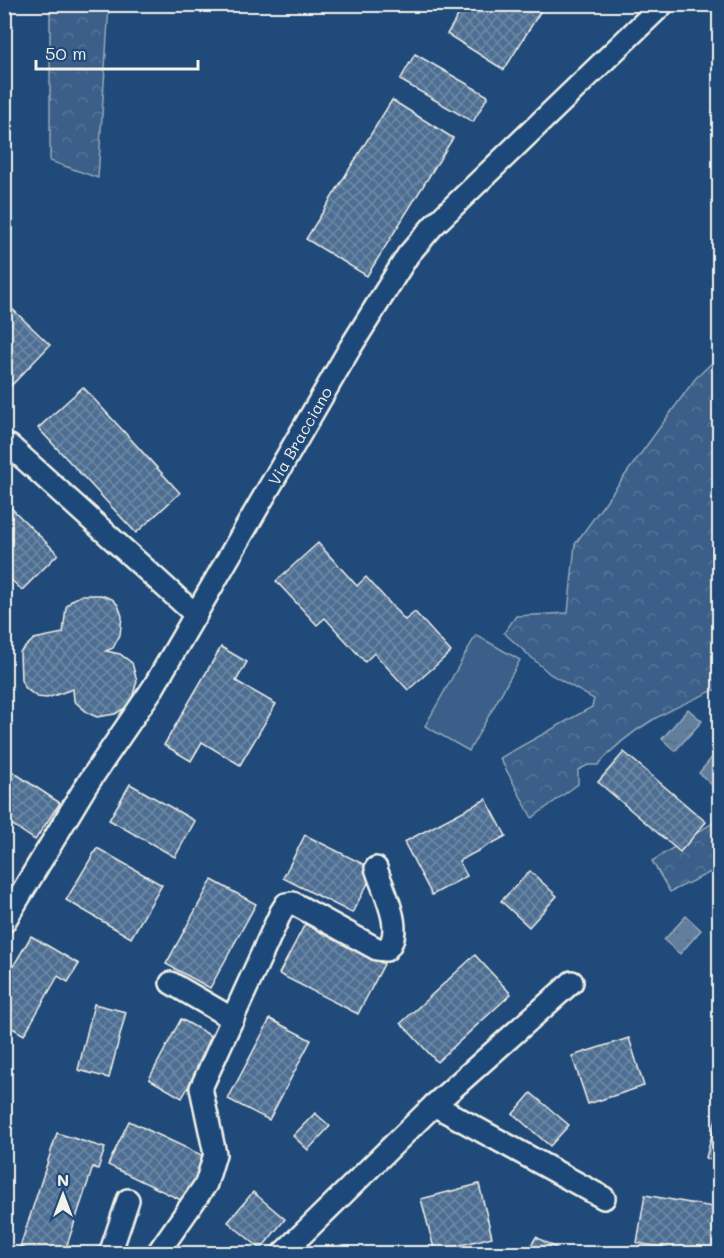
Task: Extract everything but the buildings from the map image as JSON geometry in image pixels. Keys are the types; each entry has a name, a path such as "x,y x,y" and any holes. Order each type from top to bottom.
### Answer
{"street":[{"name":"Via Bracciano","path":"4,922 86,786 153,688 350,348 408,255 433,226 663,4"},
{"path":"4,452 10,446 196,615"},
{"path":"157,1254 206,1184 215,1154 201,1088 286,904 293,903 377,949 386,950 393,944 396,931 376,868"},
{"path":"282,1254 434,1105 572,982"},
{"path":"171,983 233,1019"},
{"path":"434,1105 604,1198"},
{"path":"110,1254 128,1200"}],"green space":[{"path":"50,5 109,5 98,178 50,161"},
{"path":"719,356 719,688 654,719 624,739 598,765 588,765 578,770 578,784 532,818 500,758 592,707 594,699 550,674 504,633 516,616 568,613 575,544 695,379"},
{"path":"476,635 520,660 469,751 425,726"},
{"path":"719,819 719,868 670,892 652,861"}],"water":[{"path":"688,709 702,721 675,751 662,739"},
{"path":"719,749 719,778 713,786 699,773"},
{"path":"686,916 701,930 680,954 664,940"}]}
